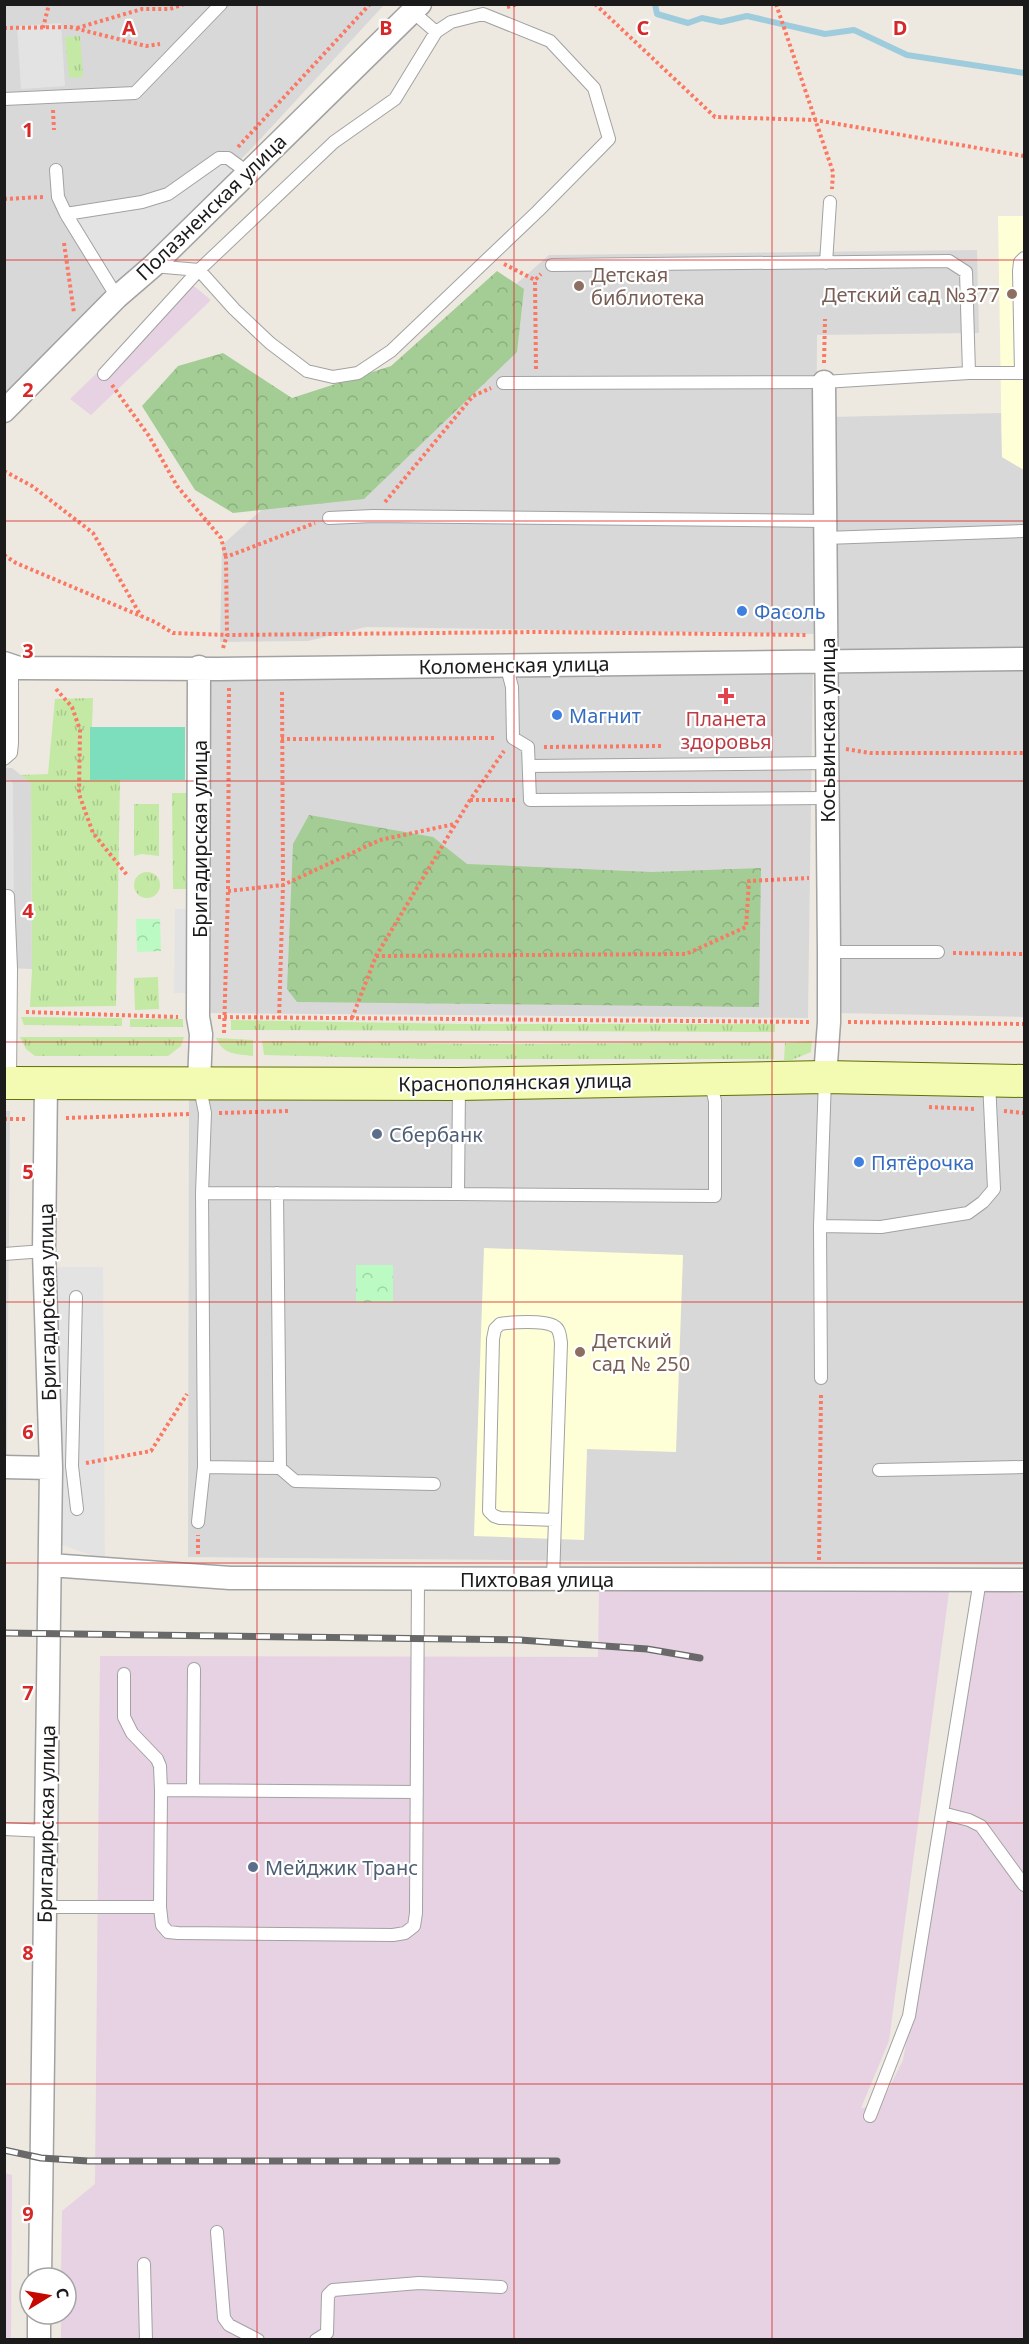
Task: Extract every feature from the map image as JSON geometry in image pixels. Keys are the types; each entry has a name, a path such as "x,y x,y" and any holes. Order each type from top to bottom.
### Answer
{"main road":[{"name":"Краснополянская улица","path":"7,1083 459,1084 825,1077 1024,1081"}],"street":[{"name":"Полазненская улица","path":"4,411 117,297 153,266 416,8"},
{"name":"Косьвинская улица","path":"824,382 829,952 829,1022 825,1077"},
{"name":"Коломенская улица","path":"8,664 49,669 1024,659"},
{"name":"Бригадирская улица","path":"199,1083 201,1034 198,1017 208,668"},
{"name":"Бригадирская улица","path":"40,2266 50,1565 61,1467 44,1251 46,1083"},
{"path":"4,1467 61,1467"},
{"name":"Пихтовая улица","path":"50,1565 242,1578 1024,1580"}],"lane":[{"path":"4,99 135,93 221,4"},
{"path":"416,8 436,32"},
{"path":"104,374 199,270 334,142 395,99 436,32 451,22 483,14 550,41 594,88 609,139 392,351 358,373 333,377 307,371 270,343 234,309 199,270 153,266"},
{"path":"66,214 142,202 168,194 219,158 228,158 247,172"},
{"path":"56,170 58,197 66,214 117,297"},
{"path":"826,263 830,202"},
{"path":"503,383 824,382 969,373 1023,373 1019,271 1020,262 1024,258"},
{"path":"552,265 949,261 966,272 969,373"},
{"path":"330,518 373,516 825,529 1024,531"},
{"path":"4,759 11,753 12,743 8,664"},
{"path":"506,664 512,687 513,738 528,747 531,800 827,798"},
{"path":"529,766 827,763"},
{"path":"4,896 8,896 11,969 7,1083"},
{"path":"829,952 938,952"},
{"path":"821,1378 820,1226 825,1077"},
{"path":"202,1193 716,1196 715,1101 710,1079"},
{"path":"820,1226 881,1227 939,1219 968,1213 983,1202 994,1189 989,1081"},
{"path":"198,1522 204,1467 202,1193 205,1113 199,1083"},
{"path":"458,1194 459,1084"},
{"path":"277,1193 280,1468"},
{"path":"4,1254 44,1251"},
{"path":"76,1297 61,1467 77,1509"},
{"path":"553,1579 555,1520 561,1343 560,1332 554,1326 546,1324 500,1324 495,1329 493,1339 489,1511 500,1518 555,1520"},
{"path":"204,1467 280,1468 295,1481 434,1484"},
{"path":"879,1470 1024,1467"},
{"path":"124,1674 124,1717 132,1733 158,1759 160,1766 160,1907 162,1925 168,1932 405,1934 414,1926 416,1913 418,1579"},
{"path":"870,2116 909,2016 980,1580"},
{"path":"193,1790 194,1669"},
{"path":"161,1790 417,1792"},
{"path":"942,1813 969,1820 981,1826 1024,1886"},
{"path":"4,1828 46,1831"},
{"path":"45,1906 160,1907"},
{"path":"218,2232 224,2318 229,2325 258,2340"},
{"path":"144,2265 146,2340"},
{"path":"316,2340 327,2333 328,2295 333,2290 419,2283 501,2287"}],"path":[{"path":"42,29 50,4"},
{"path":"4,28 77,28 142,9 170,9 184,4"},
{"path":"228,158 370,4"},
{"path":"595,4 715,117 815,120 1024,156"},
{"path":"776,4 833,172"},
{"path":"77,28 146,46 184,44"},
{"path":"4,199 58,197 78,337"},
{"path":"490,257 535,280"},
{"path":"536,382 535,280 552,265"},
{"path":"824,382 825,319"},
{"path":"104,374 149,436 177,486 221,538 225,556 227,634 208,668 229,682 228,891 224,1033"},
{"path":"373,516 473,396 503,383"},
{"path":"4,471 32,486 93,533 141,616"},
{"path":"225,556 330,518"},
{"path":"4,555 16,563 141,616 173,633 548,632 826,635"},
{"path":"49,669 58,693 72,707 80,730 79,794 93,833 127,875"},
{"path":"279,1018 283,885 282,682"},
{"path":"281,739 513,738"},
{"path":"352,1018 376,956 470,800 513,738"},
{"path":"470,800 531,800"},
{"path":"228,891 283,885 380,840 455,824"},
{"path":"376,956 686,954 746,927 749,880 828,877"},
{"path":"938,952 1024,954"},
{"path":"9,1012 171,1016"},
{"path":"214,1017 814,1022"},
{"path":"839,1022 1024,1024"},
{"path":"61,1467 151,1451 203,1368"},
{"path":"819,1580 821,1378"},
{"path":"198,1522 198,1576"}],"shaded area":[{"path":"5,5 384,5 253,147 5,396"},
{"path":"61,23 65,86 21,89 17,26"},
{"path":"219,158 234,173 112,289 66,214 142,202"},
{"name":"Детский сад №377","path":"998,216 1024,216 1024,470 1002,457"},
{"path":"977,250 979,333 817,335 815,634 366,627 308,641 220,642 222,545 549,255"},
{"path":"190,283 211,300 91,415 70,399"},
{"path":"1001,413 1002,457 1024,470 1024,647 829,650 830,417"},
{"path":"813,661 808,1018 209,1013 209,666"},
{"path":"1024,663 1024,1017 837,1013 838,666"},
{"path":"4,768 12,768 31,783 32,969 5,968"},
{"path":"4,779 12,781 13,786 14,925 5,925"},
{"path":"175,909 190,909 189,993 174,993"},
{"path":"1024,1093 1024,1565 188,1557 189,1096"},
{"path":"4,1111 10,1111 7,1458 5,1458"},
{"name":"Детский сад № 250","path":"484,1248 683,1255 676,1452 587,1449 584,1540 474,1536"},
{"path":"48,1267 103,1267 105,1560 54,1542"},
{"path":"599,1589 949,1592 889,2041 861,2108 880,2106 903,2060 952,1791 942,1785 974,1594 992,1589 1024,1594 1024,2339 61,2340 61,2326 78,2326 78,2266 61,2266 62,2211 95,2184 100,1656 598,1657"},
{"path":"5,2173 12,2175 11,2340 4,2339"}],"green space":[{"path":"80,36 83,77 69,78 65,37"},
{"path":"497,271 524,289 517,352 364,499 233,513 195,490 142,406 178,366 223,353 292,398 391,366"},
{"path":"93,698 90,780 120,780 116,1006 30,1007 32,969 31,783 21,775 48,774 55,699"},
{"path":"90,727 185,727 185,780 90,780"},
{"path":"172,793 192,793 192,889 173,889"},
{"path":"134,804 159,804 159,856 142,854 134,856"},
{"path":"309,815 433,837 467,864 652,872 761,868 759,1007 297,1002 287,989 293,844"},
{"path":"147,872 156,876 160,885 156,894 147,898 138,894 134,885 138,876"},
{"path":"136,919 160,919 161,951 137,952"},
{"path":"158,977 159,1009 135,1010 134,978"},
{"path":"21,1017 122,1018 122,1026 24,1025"},
{"path":"130,1019 183,1019 183,1027 130,1027"},
{"path":"231,1020 463,1024 775,1024 775,1032 231,1030"},
{"path":"20,1037 184,1037 181,1046 168,1056 35,1056 26,1049"},
{"path":"216,1038 253,1040 253,1056 227,1051 222,1048"},
{"path":"262,1041 493,1044 774,1042 774,1059 426,1059 264,1055"},
{"path":"812,1041 811,1052 792,1060 784,1060 785,1043"},
{"path":"356,1265 393,1265 393,1302 356,1302"}],"waterway":[{"path":"655,4 657,14 688,23 702,18 721,22 747,16 825,34 854,30 907,55 1024,73"}],"railway":[{"path":"4,1633 520,1640 647,1649 700,1658"},
{"path":"4,2150 41,2158 88,2161 557,2161"}],"place":[{"name":"Детская библиотека","path":"579,286"},
{"name":"Детский сад №377","path":"1012,294"},
{"name":"Фасоль","path":"742,611"},
{"name":"Планета здоровья","path":"726,696"},
{"name":"Магнит","path":"557,715"},
{"name":"Сбербанк","path":"377,1134"},
{"name":"Пятёрочка","path":"859,1162"},
{"name":"Детский сад № 250","path":"580,1352"},
{"name":"Мейджик Транс","path":"253,1867"}]}
